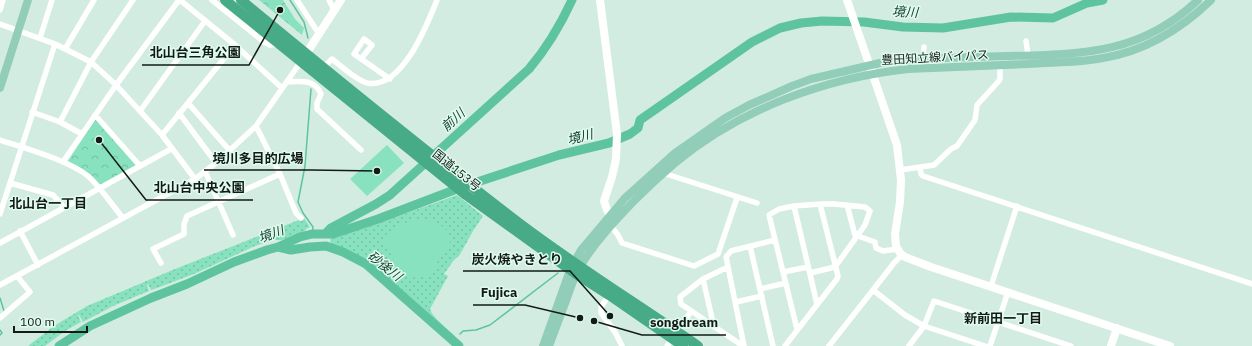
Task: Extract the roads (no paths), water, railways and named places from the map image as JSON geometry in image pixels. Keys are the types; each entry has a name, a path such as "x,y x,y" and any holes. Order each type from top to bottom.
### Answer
{"highway":[{"name":"国道153号","path":"225,0 278,44 323,68 382,121"},
{"name":"国道153号","path":"241,0 303,58 382,121 427,152 501,214 672,339 698,346"},
{"name":"国道153号","path":"575,268 609,295 683,346"}],"main road":[{"path":"0,88 28,0"},
{"name":"豊田知立線バイパス","path":"543,346 575,268 610,225 663,173 719,131 767,106 900,60 1096,51 1122,45 1159,30 1179,17 1198,0"},
{"name":"豊田知立線バイパス","path":"549,346 581,250 610,214 664,161 687,143 725,118 749,105 792,86 811,80 870,70 1079,61 1104,58 1140,48 1156,41 1188,21 1211,0"}],"street":[{"path":"0,10 3,0"},
{"path":"40,38 52,0"},
{"path":"65,49 94,0"},
{"path":"60,122 91,62 133,0"},
{"path":"63,162 116,85 179,0 236,45 282,88"},
{"path":"212,0 264,42 270,45 278,44"},
{"path":"296,0 319,34"},
{"path":"329,0 334,10"},
{"path":"0,285 195,179 216,163 256,126 341,0"},
{"path":"323,68 332,59 364,82 376,83 390,79 398,72 418,42 437,0"},
{"path":"600,0 617,134 612,177 604,201 610,214"},
{"path":"829,346 894,263 900,252 895,238 901,190 900,170 894,134 870,70 847,0"},
{"path":"140,111 205,21"},
{"path":"0,24 55,44 91,62 116,85 162,135 171,149 195,179"},
{"path":"1026,41 1028,55"},
{"path":"0,214 55,44"},
{"path":"162,135 236,45"},
{"path":"924,48 924,59"},
{"path":"361,59 390,79"},
{"path":"900,170 934,165 951,149 957,146 975,120 977,105 1000,79 1000,65"},
{"path":"287,82 309,82 317,88 321,94 317,103 317,109 361,150"},
{"path":"188,103 230,151"},
{"path":"32,112 60,122 82,134"},
{"path":"179,113 216,163"},
{"path":"95,115 140,166"},
{"path":"256,126 280,174 296,212 301,218"},
{"path":"0,140 63,162 77,169 89,177 123,218"},
{"path":"0,243 171,149"},
{"path":"920,168 923,176 1252,284"},
{"path":"205,172 233,235"},
{"path":"663,173 737,198 757,203"},
{"path":"161,263 153,249 184,234 184,224 187,216 219,203 280,174"},
{"path":"10,183 53,195 64,207"},
{"path":"610,225 622,243 694,266 718,254 737,198"},
{"path":"784,346 838,276 820,204"},
{"path":"797,329 769,215 779,209 820,204 865,207 870,211 865,225 835,267 810,273"},
{"path":"847,205 853,233 857,236 875,242 876,248 883,252 900,252 931,267 1170,346"},
{"path":"794,206 817,304"},
{"path":"991,286 1017,206"},
{"path":"20,231 38,265"},
{"path":"744,346 726,257 731,251 775,240"},
{"path":"750,246 773,346"},
{"path":"728,267 703,279 680,297 681,304 744,346"},
{"path":"783,272 808,267"},
{"path":"0,318 30,292 17,276"},
{"path":"703,279 714,326"},
{"path":"760,289 786,283"},
{"path":"873,290 905,315 924,326 985,346"},
{"path":"990,346 1008,292"},
{"path":"609,295 601,307 601,313 616,332 622,346"},
{"path":"736,302 762,296"},
{"path":"909,346 924,326 934,301 1071,346"},
{"path":"672,339 691,311"},
{"path":"1111,346 1117,328"}],"waterway":[{"path":"290,0 304,22 308,38"},
{"name":"前川","path":"325,234 331,228 390,195 529,69 553,36 572,0"},
{"name":"境川","path":"59,346 90,326 151,298 187,284 234,262 278,247 300,237 312,234 333,234 378,219 462,187 559,155 609,143 630,134 638,128 640,120 752,42 780,28 801,23 822,21 864,22 903,27 943,28 1011,17 1053,18 1087,3 1103,0"},
{"path":"311,89 305,166 298,202 303,213 313,227 312,234"},
{"name":"砂後川","path":"278,247 291,250 326,246 343,252 366,264 459,346"},
{"path":"460,334 463,331 476,330 490,325 558,273"},
{"path":"0,298 4,311"},
{"path":"0,330 2,333 0,335"}],"place":[{"name":"北山台三角公園","path":"280,10"},
{"name":"北山台中央公園","path":"99,140"},
{"name":"境川多目的広場","path":"377,171"},
{"name":"炭火焼やきとり","path":"610,316"},
{"name":"Fujica","path":"580,318"},
{"name":"songdream","path":"594,321"}],"district":[{"name":"北山台一丁目","path":"48,203"},
{"name":"新前田一丁目","path":"1003,318"}]}
